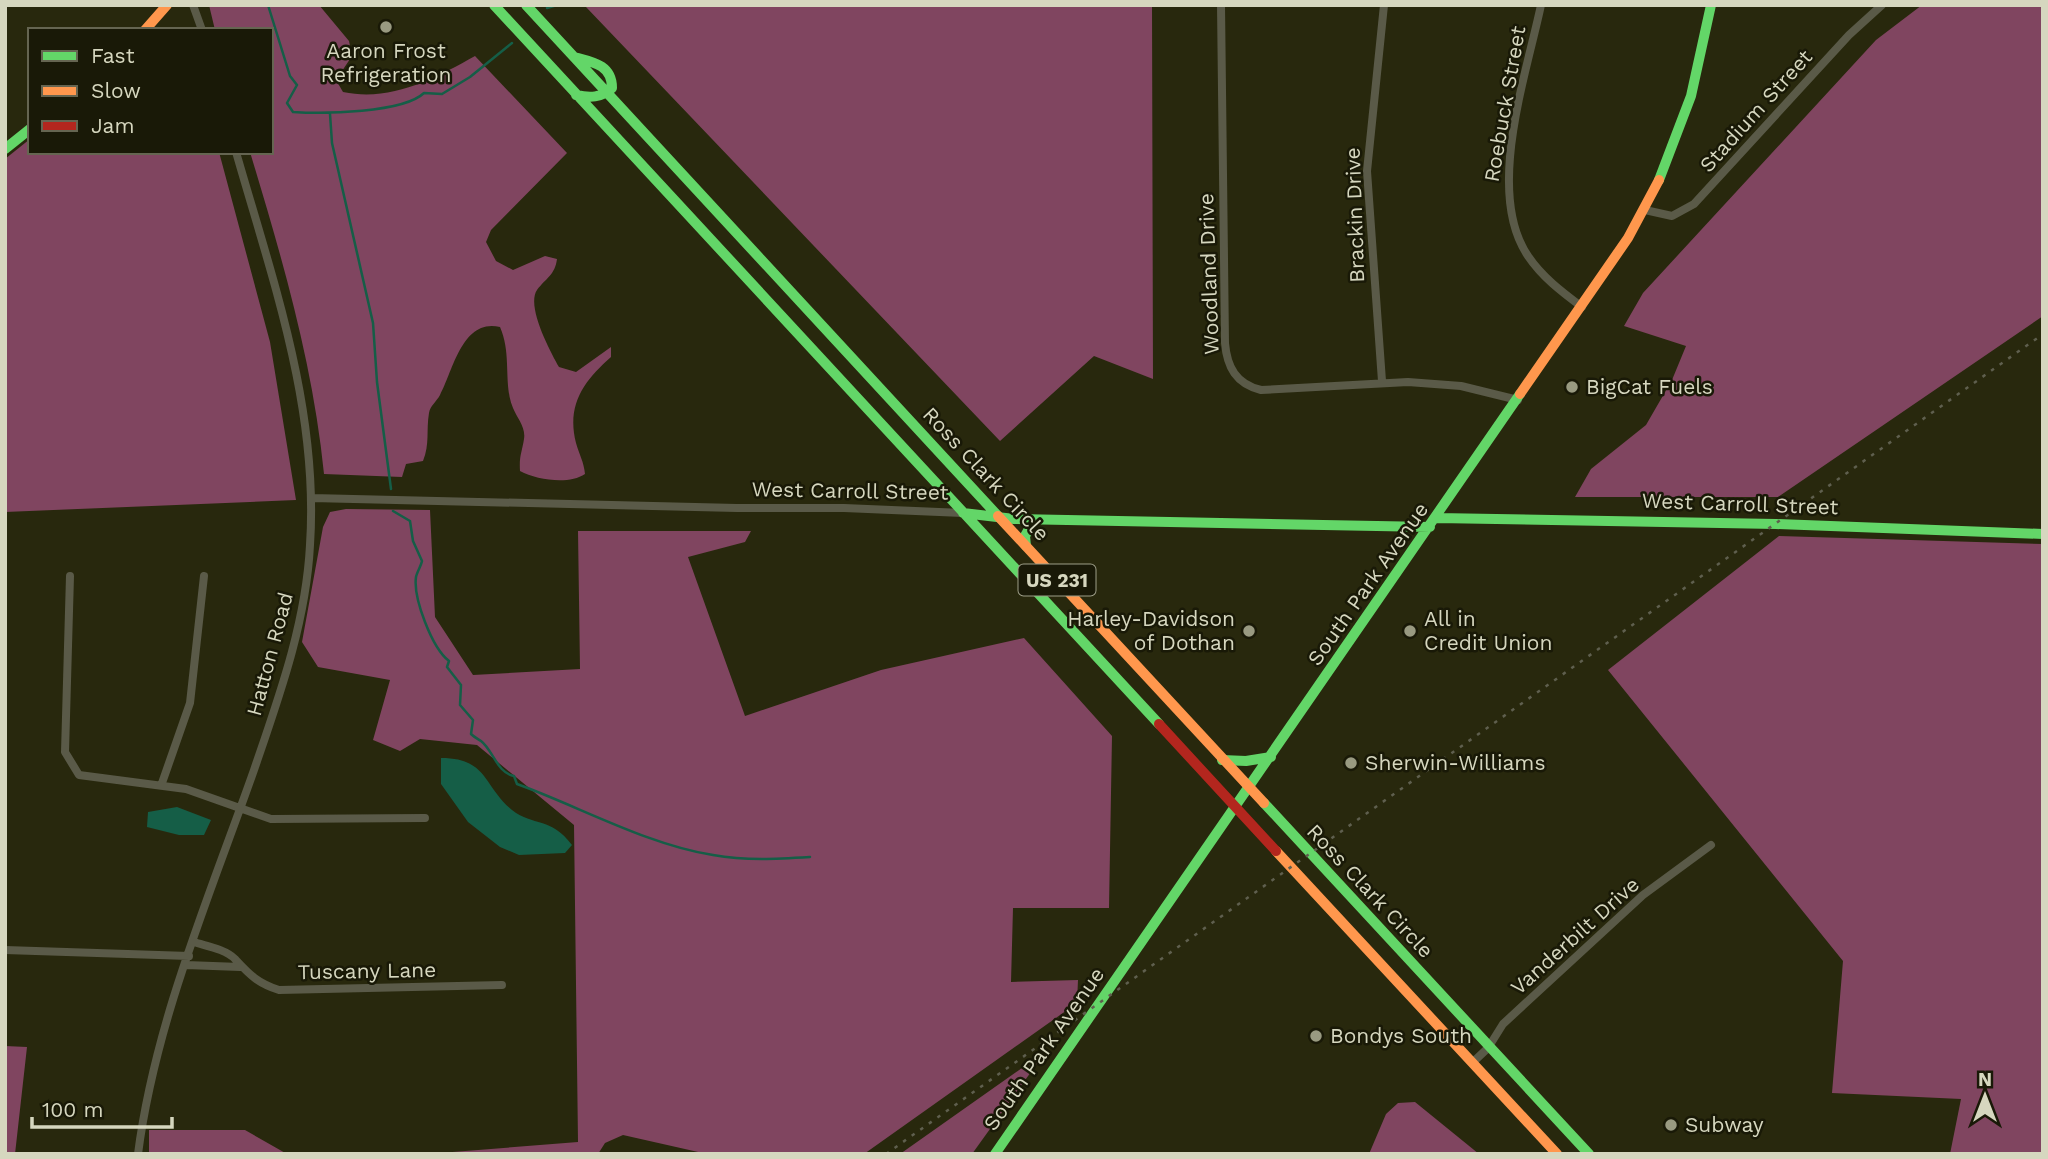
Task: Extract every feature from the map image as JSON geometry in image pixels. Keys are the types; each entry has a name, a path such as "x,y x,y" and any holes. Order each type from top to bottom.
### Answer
{"main road":[{"path":"147,28 167,5"},
{"name":"Ross Clark Circle","path":"494,5 1557,1154"},
{"name":"Ross Clark Circle","path":"526,5 1488,1048 1589,1154"},
{"name":"South Park Avenue","path":"995,1154 1434,522 1582,307 1645,210 1685,119 1711,5"},
{"path":"574,57 610,71 612,88 598,97 576,95"},
{"path":"5,149 28,131"},
{"path":"701,230 718,213"},
{"name":"West Carroll Street","path":"963,513 1034,520 1776,524 2043,534"},
{"path":"1026,547 1026,536 1034,520"},
{"path":"1059,617 1076,601"},
{"path":"1157,723 1174,707"},
{"path":"1222,760 1246,761 1271,757"}],"street":[{"path":"193,5 201,28"},
{"name":"Woodland Drive","path":"1221,5 1225,343 1231,370 1244,384 1261,390 1382,381 1451,384 1518,400"},
{"name":"Brackin Drive","path":"1382,381 1367,171 1384,5"},
{"name":"Roebuck Street","path":"1541,5 1509,161 1508,205 1514,229 1527,255 1553,284 1582,307"},
{"name":"Stadium Street","path":"1645,210 1672,216 1694,204 1849,35 1882,5"},
{"name":"Hatton Road","path":"138,1154 156,1058 282,687 301,615 309,567 312,498 309,442 299,381 237,154"},
{"name":"West Carroll Street","path":"312,498 844,508 963,513"},
{"path":"70,576 65,752 71,766 79,775 88,778 162,783 271,819 297,821 425,818"},
{"path":"162,783 190,703 204,576"},
{"name":"Vanderbilt Drive","path":"1472,1063 1488,1048 1503,1024 1643,895 1711,845"},
{"name":"Tuscany Lane","path":"194,942 221,950 264,985 279,990 502,985"},
{"path":"5,950 189,956"},
{"path":"186,965 240,967"}],"shaded area":[{"path":"209,5 319,5 349,41 352,56 336,80 343,92 361,94 378,94 412,86 475,56 567,153 491,230 486,242 496,261 513,270 545,256 557,259 552,273 534,297 540,328 559,367 576,372 611,347 611,357 586,384 576,405 574,429 585,474 570,479 553,480 520,471 524,435 510,399 504,337 500,327 487,326 476,330 468,338 431,408 423,461 406,464 402,477 324,474 304,351 285,271 251,154 273,154 273,28 215,28"},
{"path":"1152,5 1153,379 1094,356 1000,441 586,7"},
{"path":"1922,5 2043,5 2043,316 1778,497 1575,497 1591,469 1646,425 1672,380 1686,346 1624,326 1643,293 1876,40"},
{"path":"28,141 28,154 220,154 270,342 296,500 5,512 5,159"},
{"path":"346,509 430,510 435,617 473,675 580,669 578,531 751,531 745,542 688,557 745,716 881,670 1024,638 1112,736 1109,908 1013,908 1011,982 1078,980 1077,1003 864,1154 707,1154 623,1135 605,1143 598,1154 427,1154 578,1142 574,825 477,745 420,739 400,751 373,740 390,680 318,667 302,642 323,527 330,512"},
{"path":"1779,536 2043,544 2043,1154 1950,1154 1961,1099 1832,1093 1843,961 1608,670"},
{"path":"441,758 456,759 476,768 512,810 556,830 572,845 565,853 519,855 500,847 468,822 441,784"},
{"path":"177,807 211,820 204,835 179,835 147,827 148,812"},
{"path":"5,1046 27,1047 15,1154 5,1154"},
{"path":"1046,1051 972,1154 900,1154"},
{"path":"1415,1102 1479,1154 1369,1154 1386,1114 1398,1103"},
{"path":"149,1130 245,1130 287,1154 149,1154"}],"waterway":[{"path":"268,5 290,76 297,85 287,103 293,112 362,111 399,105 424,93 442,94 470,77 512,43"},
{"path":"547,8 557,5"},
{"path":"330,114 332,143 373,323 377,382 391,489"},
{"path":"393,511 410,521 413,541 422,561 416,577 421,609 430,634 449,661 447,667 461,685 460,705 473,720 471,734 485,745 503,771 514,776 517,784 639,834 688,850 738,858 810,857"}],"railway":[{"path":"886,1154 2043,334"}],"traffic: fast":[{"path":"494,5 1159,724"},
{"path":"526,5 998,516"},
{"path":"1659,180 1691,96 1711,5"},
{"path":"574,57 605,69 612,88 595,96 576,95"},
{"path":"5,149 28,131"},
{"path":"995,1154 1520,394"},
{"path":"963,513 1014,519 1430,527"},
{"path":"1437,518 1776,524 2043,534"},
{"path":"1026,546 1025,536 1034,520"},
{"path":"1222,760 1246,761 1271,757"},
{"path":"1264,803 1589,1154"}],"traffic: slow":[{"path":"147,28 167,5"},
{"path":"1520,394 1628,238 1659,180"},
{"path":"998,516 1264,803"},
{"path":"1276,851 1557,1154"}],"traffic: jam":[{"path":"1159,724 1276,851"}],"place":[{"name":"Aaron Frost Refrigeration","path":"386,27"},
{"name":"BigCat Fuels","path":"1572,387"},
{"name":"Harley-Davidson of Dothan","path":"1249,631"},
{"name":"All in Credit Union","path":"1410,631"},
{"name":"Sherwin-Williams","path":"1351,763"},
{"name":"Bondys South","path":"1316,1036"},
{"name":"Subway","path":"1671,1125"}]}
